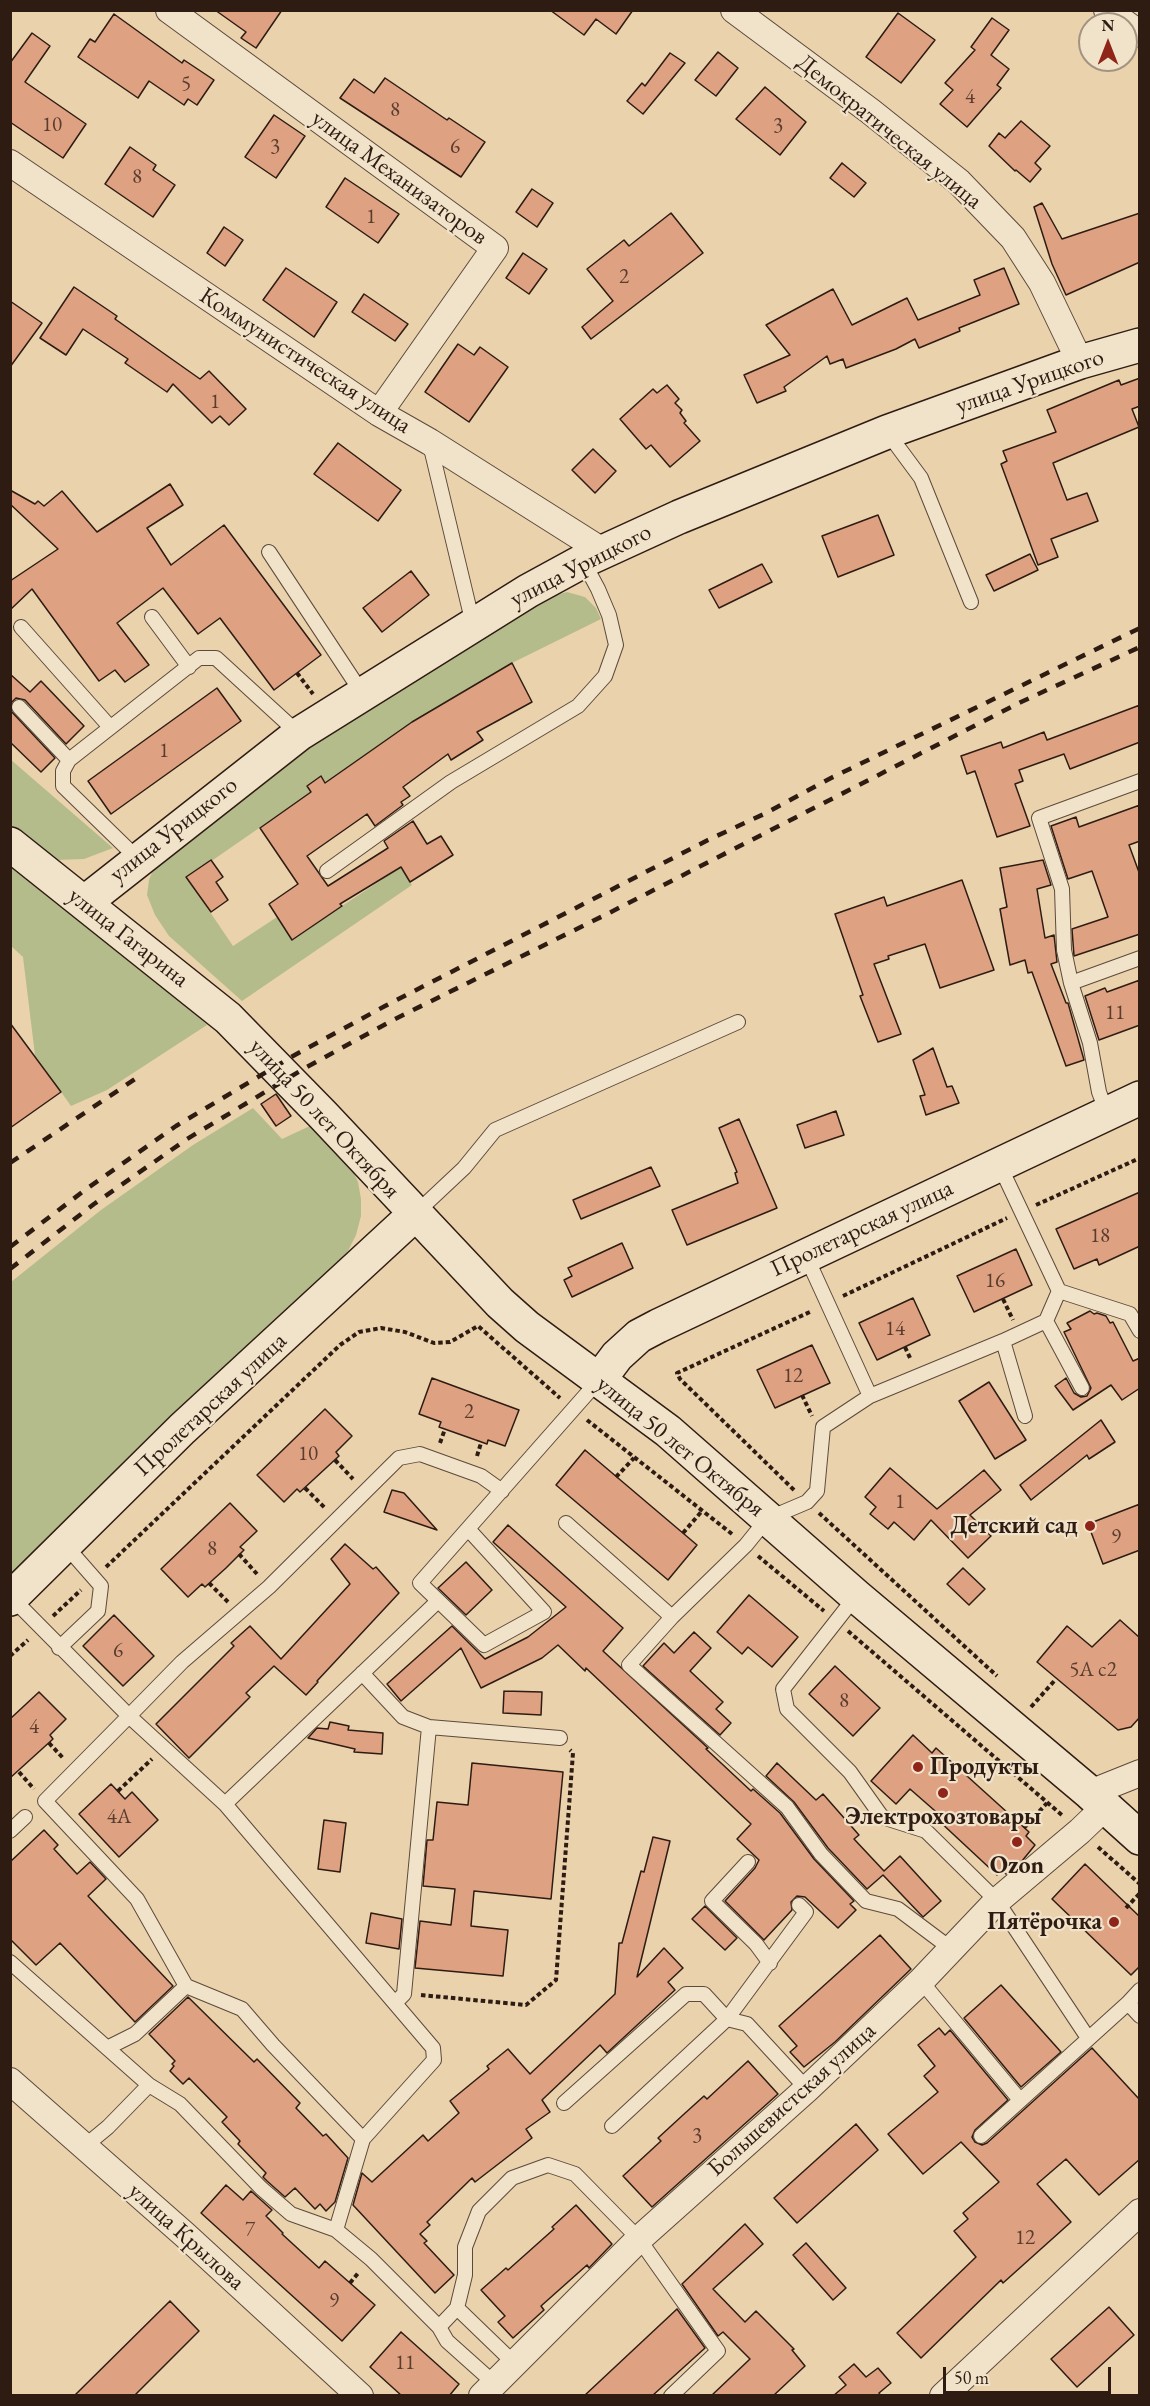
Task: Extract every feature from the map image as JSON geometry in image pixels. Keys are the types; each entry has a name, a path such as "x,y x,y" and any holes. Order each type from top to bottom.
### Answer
{"street":[{"name":"улица Механизаторов","path":"169,10 495,248 379,413"},
{"name":"Демократическая улица","path":"734,10 870,111 959,182 1013,238 1042,283 1080,362"},
{"path":"1107,10 1140,34"},
{"name":"Коммунистическая улица","path":"10,163 379,413 430,442 593,557"},
{"name":"улица Урицкого","path":"84,903 298,734 528,591 593,557 679,517 887,432 1080,362 1140,345"},
{"name":"улица Гагарина","path":"10,844 228,1018 243,1034"},
{"name":"улица 50 лет Октября","path":"243,1034 323,1115 414,1215 500,1304 527,1327 668,1431 767,1519 846,1609 1098,1800 1140,1838"},
{"name":"Пролетарская улица","path":"598,1380 617,1356 639,1336 805,1255 1140,1098"},
{"name":"Пролетарская улица","path":"11,1598 182,1429 414,1215"},
{"name":"Большевистская улица","path":"488,2389 639,2239 807,2089 921,1981 950,1948 998,1901 1080,1831 1098,1800 1140,1773"},
{"name":"улица Крылова","path":"10,2081 85,2146 360,2396"},
{"path":"943,2396 1140,2212"}],"lane":[{"path":"887,432 921,478 971,602"},
{"path":"430,442 473,625"},
{"path":"269,552 362,693"},
{"path":"327,871 451,782 578,706 604,676 616,645 609,615 598,589 593,557"},
{"path":"152,617 189,667"},
{"path":"21,627 110,727"},
{"path":"138,859 63,786 63,771 69,760 110,727 200,658 216,658 298,734"},
{"path":"19,707 69,760"},
{"path":"1107,1113 1099,1092 1090,1043 1071,983 1064,950 1062,889 1039,818 1140,781"},
{"path":"1071,983 1140,958"},
{"path":"414,1215 464,1168 495,1130 738,1022"},
{"path":"999,1164 1059,1291 1130,1314 1140,1331"},
{"path":"805,1255 870,1396"},
{"path":"950,1948 898,1909 866,1901 821,1854 787,1807 630,1665 672,1617 746,1545 767,1519 807,1502 817,1491 823,1426 870,1396 1046,1321 1059,1291"},
{"path":"1046,1321 1082,1388"},
{"path":"1003,1341 1025,1416"},
{"path":"469,1530 544,1612 484,1645 420,1583 469,1530 598,1380"},
{"path":"363,2139 273,2045 243,2009 186,1986 137,1899 45,1801 182,1662 268,1587 399,1458 420,1454 481,1476 502,1491"},
{"path":"566,1522 672,1617"},
{"path":"59,1648 98,1611 100,1586 65,1545"},
{"path":"11,1598 129,1716 225,1804 400,1998 433,2048 434,2060 363,2139 336,2230"},
{"path":"225,1804 438,1601"},
{"path":"846,1609 783,1689 787,1709 850,1772 882,1817 926,1831 998,1901 1088,2038"},
{"path":"362,1672 403,1717 429,1727 560,1738"},
{"path":"400,1998 429,1727"},
{"path":"10,1831 25,1817"},
{"path":"748,1862 712,1900 756,1944 770,1963"},
{"path":"612,2126 727,2019 806,1912 799,1905"},
{"path":"10,1982 15,1966 149,2085 180,2104 261,2188 291,2214 336,2230 371,2259 439,2327 447,2341 488,2389"},
{"path":"921,1981 1020,2100"},
{"path":"107,2048 135,2034 186,1986"},
{"path":"981,2136 1140,1990"},
{"path":"564,2103 686,1994 704,1994 727,2019 747,2024 807,2089"},
{"path":"1128,2003 1140,2016"},
{"path":"85,2146 108,2127 149,2085"},
{"path":"439,2327 457,2308 465,2274 465,2247 479,2211 512,2178 548,2165 574,2174 639,2239 718,2351 671,2396"},
{"path":"457,2308 514,2363"}],"path":[{"path":"1001,1680 807,1502 680,1379 677,1373 1140,1158"},
{"path":"10,1656 340,1345 359,1332 381,1328 405,1332 434,1343 457,1339 478,1326 574,1410 746,1545 846,1609 1047,1803 1140,1884"},
{"path":"616,1477 634,1458"},
{"path":"335,1460 366,1491"},
{"path":"305,1488 337,1520"},
{"path":"683,1533 702,1510"},
{"path":"239,1554 268,1587"},
{"path":"209,1583 239,1613"},
{"path":"1031,1707 1056,1678"},
{"path":"1024,1700 1040,1715"},
{"path":"400,1998 526,2005 556,1980 573,1753 560,1738"},
{"path":"118,1791 164,1748"},
{"path":"1024,1828 1047,1803"},
{"path":"1128,1906 1126,1908 1140,1893"}],"green space":[{"path":"567,592 585,597 596,608 601,619 512,663 412,722 325,783 321,776 307,786 311,792 187,878 233,946 277,917 292,939 401,867 412,885 242,1001 169,936 155,915 147,895 149,880 156,862 307,748 546,598"},
{"path":"10,759 113,848 84,859 57,860 41,852 11,826"},
{"path":"10,860 182,999 207,1025 107,1090 71,1106 35,1055 23,957 11,946"},
{"path":"253,1108 282,1139 312,1125 350,1165 358,1182 361,1216 356,1235 348,1251 338,1264 11,1584 11,1282 101,1210 193,1145"}],"building":[{"path":"215,10 282,10 256,48 241,38 246,32"},
{"path":"550,10 633,10 616,34 596,19 584,35"},
{"path":"898,13 935,40 901,83 866,57"},
{"path":"114,14 182,63 184,60 214,80 197,105 188,99 184,105 149,81 138,98 78,57 90,39 95,42"},
{"path":"992,18 1009,30 991,55 1009,69 997,85 1001,88 967,127 940,104 953,90 945,83 975,50 971,47"},
{"path":"32,33 50,46 25,82 86,124 63,158 10,122 10,63"},
{"path":"718,52 738,68 716,96 695,80"},
{"path":"670,53 685,63 643,114 627,101 642,83 645,86"},
{"path":"385,78 447,120 449,118 485,142 461,177 340,98 354,79 374,93"},
{"path":"765,87 806,122 780,155 736,119"},
{"path":"274,115 305,136 276,178 245,157"},
{"path":"1021,121 1050,146 1035,163 1041,169 1030,182 989,146 999,133 1005,138"},
{"path":"130,147 156,165 153,170 175,185 153,217 105,184"},
{"path":"842,163 866,183 854,197 830,178"},
{"path":"345,178 399,214 378,243 326,207"},
{"path":"532,189 553,203 537,227 516,212"},
{"path":"1042,203 1062,239 1140,213 1140,262 1066,295 1052,264 1034,207"},
{"path":"671,213 703,253 591,339 582,327 613,301 587,269 624,240 629,246"},
{"path":"224,227 243,240 225,266 207,253"},
{"path":"523,253 547,269 529,294 506,278"},
{"path":"286,268 337,302 314,337 263,300"},
{"path":"1004,268 1019,304 959,328 960,331 919,348 915,339 896,349 846,368 843,359 830,364 827,356 784,387 786,391 757,403 744,375 790,355 766,325 833,289 852,325 907,298 918,320 980,295 974,280"},
{"path":"74,287 117,316 115,319 200,379 209,371 246,409 229,425 220,416 212,423 173,384 167,392 125,363 128,359 83,329 66,355 40,338"},
{"path":"364,294 408,324 395,341 352,312"},
{"path":"10,301 42,323 10,367"},
{"path":"458,344 474,355 480,347 508,367 469,422 425,392"},
{"path":"1140,378 1140,406 1132,409 1139,427 1053,463 1067,500 1087,493 1098,521 1051,539 1058,557 1038,565 1001,464 1007,461 1003,451 1056,432 1047,410 1119,380 1121,385"},
{"path":"667,385 679,399 675,403 682,410 680,413 686,421 684,423 700,441 670,467 651,445 646,449 620,419 653,389 657,393"},
{"path":"338,443 401,490 378,521 314,474"},
{"path":"593,449 616,471 595,493 572,470"},
{"path":"170,484 183,505 147,528 171,565 224,525 321,655 274,690 220,618 198,634 163,588 117,623 149,665 125,682 115,670 99,681 32,589 10,610 10,581 58,549 10,504 10,490 35,504 38,501 44,506 62,491 97,532"},
{"path":"878,515 894,555 838,577 822,536"},
{"path":"1030,554 1038,570 994,591 986,575"},
{"path":"762,564 772,582 719,608 709,590"},
{"path":"411,571 429,595 382,632 363,608"},
{"path":"512,663 532,702 477,732 483,740 451,760 448,754 403,787 410,796 401,802 403,805 375,826 367,814 307,856 328,886 388,848 384,841 413,821 427,844 441,836 453,855 410,882 401,867 340,904 342,906 292,940 269,904 298,884 260,828 311,792 307,786 321,776 325,783 412,722"},
{"path":"10,674 30,692 41,681 84,726 66,744 25,700 16,698 10,704"},
{"path":"217,688 241,721 111,814 88,781"},
{"path":"1140,705 1140,742 1070,769 1064,754 1019,770 1023,781 1015,784 1030,826 997,837 975,771 967,774 961,756 1001,742 1003,748 1044,732 1047,740"},
{"path":"10,710 55,758 41,772 10,742"},
{"path":"1140,805 1140,841 1129,845 1140,875 1140,934 1074,956 1072,929 1108,917 1092,871 1068,879 1051,826 1076,817 1079,827"},
{"path":"211,860 223,877 216,882 228,900 211,912 186,877"},
{"path":"1043,860 1051,885 1037,889 1045,938 1054,935 1057,962 1051,964 1066,1003 1068,1003 1084,1060 1066,1066 1032,972 1028,973 1025,960 1010,965 1000,909 1007,907 1000,868"},
{"path":"962,880 994,970 940,988 925,944 888,956 889,959 874,964 901,1034 878,1042 860,996 863,995 835,914 884,897 887,906"},
{"path":"1140,980 1140,1025 1099,1040 1085,996 1105,988 1107,992"},
{"path":"10,1023 61,1092 10,1128"},
{"path":"933,1048 947,1087 952,1086 959,1103 926,1115 920,1096 925,1095 913,1060"},
{"path":"276,1094 291,1116 276,1126 261,1104"},
{"path":"836,1111 844,1135 805,1148 797,1125"},
{"path":"739,1119 777,1208 687,1245 672,1210 738,1183 735,1173 737,1172 719,1128"},
{"path":"651,1167 660,1186 581,1219 573,1200"},
{"path":"1140,1192 1140,1246 1099,1265 1097,1259 1074,1269 1056,1229"},
{"path":"622,1243 633,1268 572,1297 564,1280 572,1276 568,1268"},
{"path":"1016,1249 1032,1285 974,1312 957,1276"},
{"path":"913,1298 930,1335 877,1360 859,1323"},
{"path":"1090,1311 1106,1316 1110,1323 1113,1322 1133,1361 1140,1358 1140,1388 1122,1400 1111,1385 1073,1410 1055,1386 1066,1378 1074,1393 1081,1397 1087,1396 1091,1388 1064,1332 1071,1329 1067,1323"},
{"path":"812,1345 830,1383 775,1408 757,1370"},
{"path":"432,1378 519,1410 505,1446 488,1440 487,1444 439,1427 441,1422 419,1414"},
{"path":"989,1382 1026,1440 995,1459 959,1401"},
{"path":"325,1409 352,1436 336,1452 339,1456 300,1492 297,1489 284,1502 257,1475"},
{"path":"1101,1420 1115,1442 1089,1459 1087,1455 1031,1500 1020,1485"},
{"path":"585,1450 697,1545 668,1580 556,1485"},
{"path":"890,1468 937,1509 984,1470 1001,1490 970,1515 991,1536 968,1558 931,1520 914,1540 894,1522 888,1529 870,1514 876,1507 865,1497"},
{"path":"392,1490 404,1493 437,1530 384,1512"},
{"path":"230,1503 257,1531 240,1547 244,1550 226,1568 205,1587 202,1584 188,1597 161,1569"},
{"path":"1140,1504 1140,1550 1103,1564 1088,1524"},
{"path":"508,1525 623,1628 603,1651 751,1791 753,1789 780,1813 814,1859 854,1901 850,1904 856,1910 838,1928 805,1897 797,1896 791,1902 792,1910 764,1940 725,1901 755,1868 759,1860 737,1839 751,1824 586,1668 585,1671 558,1645 542,1658 481,1688 461,1648 401,1701 387,1684 452,1626 485,1659 528,1637 566,1607 493,1542"},
{"path":"345,1544 373,1569 376,1567 399,1593 306,1695 274,1666 246,1693 250,1697 189,1758 156,1724 234,1646 231,1643 250,1626 281,1659 350,1584 331,1559"},
{"path":"466,1562 492,1590 466,1615 438,1588"},
{"path":"963,1568 985,1589 969,1605 947,1584"},
{"path":"749,1595 798,1637 772,1667 748,1647 742,1654 717,1632"},
{"path":"114,1615 154,1656 123,1686 83,1646"},
{"path":"1120,1620 1140,1638 1140,1717 1131,1727 1118,1730 1037,1662 1067,1626 1092,1647"},
{"path":"694,1632 711,1648 690,1671 723,1702 716,1709 731,1723 720,1735 643,1666 664,1643 674,1653"},
{"path":"835,1666 880,1708 853,1736 809,1694"},
{"path":"504,1691 542,1692 541,1715 503,1713"},
{"path":"39,1692 66,1719 50,1735 53,1739 10,1778 10,1719"},
{"path":"330,1722 349,1726 348,1730 383,1733 382,1754 354,1752 355,1749 308,1738 317,1728 328,1729"},
{"path":"913,1735 932,1753 936,1748 1029,1832 1026,1836 1035,1845 1022,1861 1006,1874 1001,1870 997,1875 938,1820 942,1817 910,1789 896,1804 871,1781"},
{"path":"472,1763 563,1772 551,1899 474,1891 471,1926 508,1930 503,1976 415,1968 420,1921 451,1925 455,1889 423,1886 427,1840 433,1840 437,1802 468,1805"},
{"path":"777,1763 816,1800 823,1794 859,1835 854,1839 884,1871 900,1856 941,1901 923,1917 883,1875 867,1889 828,1848 794,1802 766,1776"},
{"path":"111,1784 125,1799 132,1792 158,1820 119,1857 79,1814"},
{"path":"324,1820 346,1823 340,1872 318,1869"},
{"path":"44,1830 58,1845 54,1849 77,1874 90,1862 106,1879 88,1896 173,1986 135,2022 60,1943 36,1965 10,1939 10,1862"},
{"path":"653,1837 670,1841 637,1977 664,1948 683,1968 668,1982 675,1990 607,2053 600,2045 542,2100 550,2112 526,2129 532,2138 475,2182 472,2178 427,2222 430,2225 420,2234 427,2241 424,2243 454,2275 435,2293 353,2205 362,2173 372,2182 423,2135 428,2141 459,2113 450,2101 489,2069 487,2066 508,2049 530,2074 615,1994 619,1943 622,1943 641,1871 644,1872"},
{"path":"1085,1864 1140,1917 1140,1966 1131,1975 1052,1899"},
{"path":"705,1906 737,1938 725,1950 692,1919"},
{"path":"371,1913 402,1919 399,1949 366,1943"},
{"path":"880,1935 911,1969 835,2042 804,2067 790,2052 797,2046 779,2026"},
{"path":"1001,1985 1061,2052 1021,2087 964,2018"},
{"path":"188,1997 254,2062 257,2059 300,2103 296,2108 323,2136 326,2134 348,2158 335,2202 326,2211 320,2204 315,2209 295,2188 285,2197 267,2181 263,2177 266,2173 238,2144 240,2141 222,2122 227,2117 189,2078 183,2084 170,2071 175,2061 149,2034"},
{"path":"939,2028 945,2035 950,2030 1008,2100 975,2130 972,2137 975,2142 982,2145 987,2143 1092,2048 1140,2100 1140,2159 1099,2195 1066,2159 1037,2184 1071,2222 1003,2283 1001,2280 921,2358 897,2333 976,2257 954,2231 968,2219 963,2213 999,2182 961,2142 923,2174 888,2134 938,2092 924,2076 935,2066 918,2045"},
{"path":"748,2061 778,2094 652,2207 623,2176 661,2141 658,2138 704,2096 707,2099"},
{"path":"856,2124 878,2150 797,2223 774,2198"},
{"path":"226,2185 243,2200 251,2191 272,2210 266,2216 282,2234 319,2268 325,2261 375,2305 342,2341 201,2213"},
{"path":"576,2205 612,2244 589,2268 587,2265 541,2306 544,2310 513,2338 498,2322 505,2316 481,2290 506,2268 508,2270 554,2229 552,2227"},
{"path":"745,2224 763,2244 713,2289 745,2322 756,2311 794,2349 792,2350 805,2366 773,2396 711,2396 750,2359 723,2332 718,2336 682,2284"},
{"path":"806,2243 846,2288 833,2300 793,2255"},
{"path":"170,2301 199,2331 134,2396 74,2396"},
{"path":"1109,2307 1134,2335 1077,2387 1051,2359"},
{"path":"677,2309 705,2348 652,2396 584,2396"},
{"path":"401,2332 459,2384 449,2396 402,2396 370,2367"},
{"path":"854,2364 866,2377 878,2368 891,2383 879,2393 881,2396 833,2396 846,2385 839,2377"}],"railway":[{"path":"10,1247 85,1190 176,1126 293,1056 385,1006 708,840 1140,628"},
{"path":"10,1269 94,1204 187,1139 305,1068 393,1020 607,914 1021,702 1140,647"},
{"path":"10,1163 141,1075"}],"place":[{"name":"Детский сад","path":"1090,1526"},
{"name":"Продукты","path":"918,1767"},
{"name":"Электрохозтовары","path":"943,1793"},
{"name":"Ozon","path":"1017,1842"},
{"name":"Пятёрочка","path":"1114,1922"}]}
